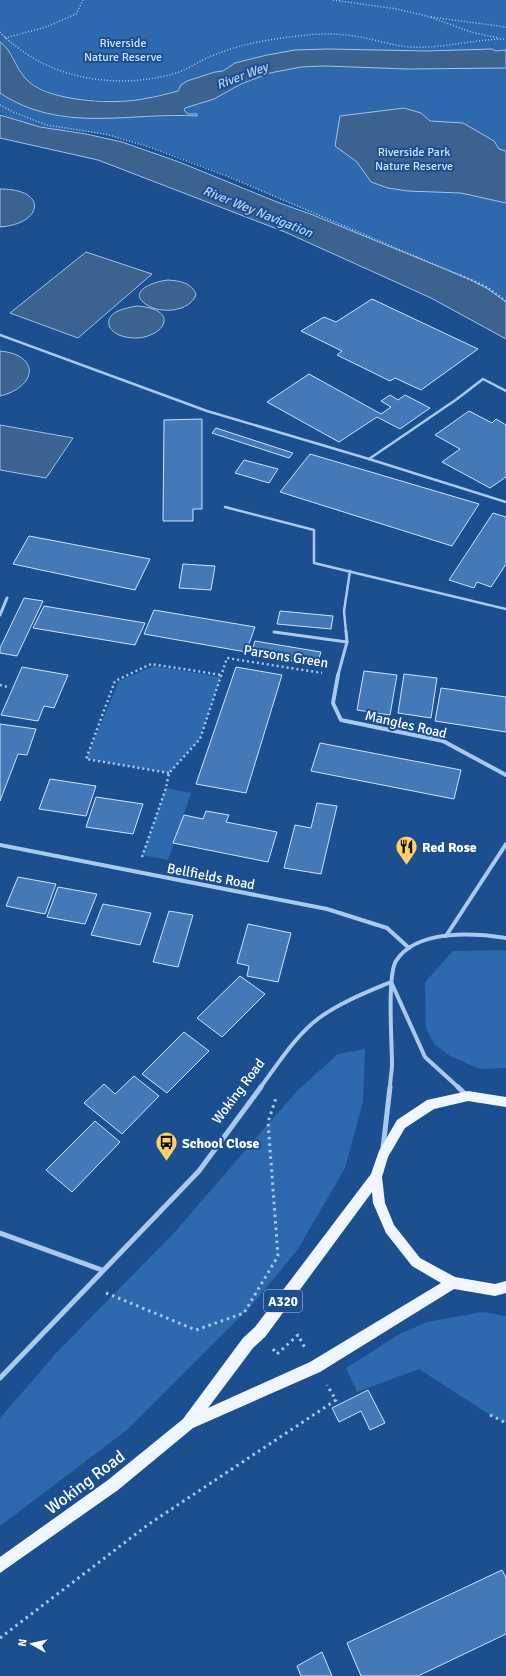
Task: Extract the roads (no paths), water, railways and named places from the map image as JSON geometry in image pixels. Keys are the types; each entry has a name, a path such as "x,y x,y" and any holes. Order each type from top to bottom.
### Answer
{"main road":[{"path":"506,1102 468,1096 431,1104 401,1124 383,1155 376,1177 379,1203 390,1230 416,1262 453,1283 495,1290 506,1287"},
{"name":"Woking Road","path":"0,1566 113,1486 188,1424 248,1343 260,1332 376,1177"},
{"name":"Woking Road","path":"188,1424 315,1367 453,1283"}],"street":[{"path":"0,615 7,598"},
{"name":"Mangles Road","path":"338,675 333,703 341,720 443,741 506,775"},
{"path":"446,936 506,844"},
{"name":"Bellfields Road","path":"0,845 327,909 387,928 409,948"},
{"path":"383,1155 392,1066 391,982 395,962 409,948 431,938 486,935 506,938"},
{"path":"391,982 425,1057 468,1096"},
{"name":"Woking Road","path":"0,1378 102,1270 199,1171 296,1040 319,1018 347,1001 391,982"},
{"path":"0,1232 102,1270"}],"lane":[{"path":"0,335 207,411 369,459 506,502"},
{"path":"369,459 457,399 483,379 506,391"},
{"path":"225,507 314,530 314,563 506,609"},
{"path":"338,675 347,642 344,611 350,571"},
{"path":"274,632 347,642"}],"water":[{"name":"River Wey","path":"0,42 8,50 22,75 35,86 46,92 59,96 74,99 102,101 140,100 178,91 181,85 187,81 223,71 235,63 295,50 506,50 506,68 407,69 325,66 301,67 270,73 241,84 214,99 185,108 184,110 188,114 197,114 197,116 121,118 72,117 47,113 23,106 0,93"},
{"path":"404,108 421,113 430,121 463,123 494,141 499,149 506,151 506,203 461,193 408,191 388,188 371,182 357,162 335,146 340,116"},
{"name":"River Wey Navigation","path":"0,115 40,127 86,134 122,142 179,162 469,279 488,289 506,302 506,339 431,298 285,232 98,160 0,138"},
{"path":"0,189 16,191 27,195 33,200 34,207 32,214 25,220 14,225 0,227"},
{"path":"86,252 152,274 78,338 10,313"},
{"path":"168,280 185,283 191,287 196,295 192,301 181,308 174,310 160,310 147,305 141,300 139,295 145,288 157,282"},
{"path":"137,306 153,309 162,314 164,321 161,327 154,333 144,337 132,338 119,335 114,332 109,325 111,316 123,309"},
{"path":"0,351 22,358 28,365 29,372 27,379 21,386 12,392 0,396"},
{"path":"0,425 73,438 46,478 0,470"}],"place":[{"name":"Red Rose","path":"407,866"},
{"name":"School Close","path":"166,1162"}],"park label":[{"name":"Riverside Nature Reserve","path":"123,50"},
{"name":"Riverside Park Nature Reserve","path":"414,159"}]}
